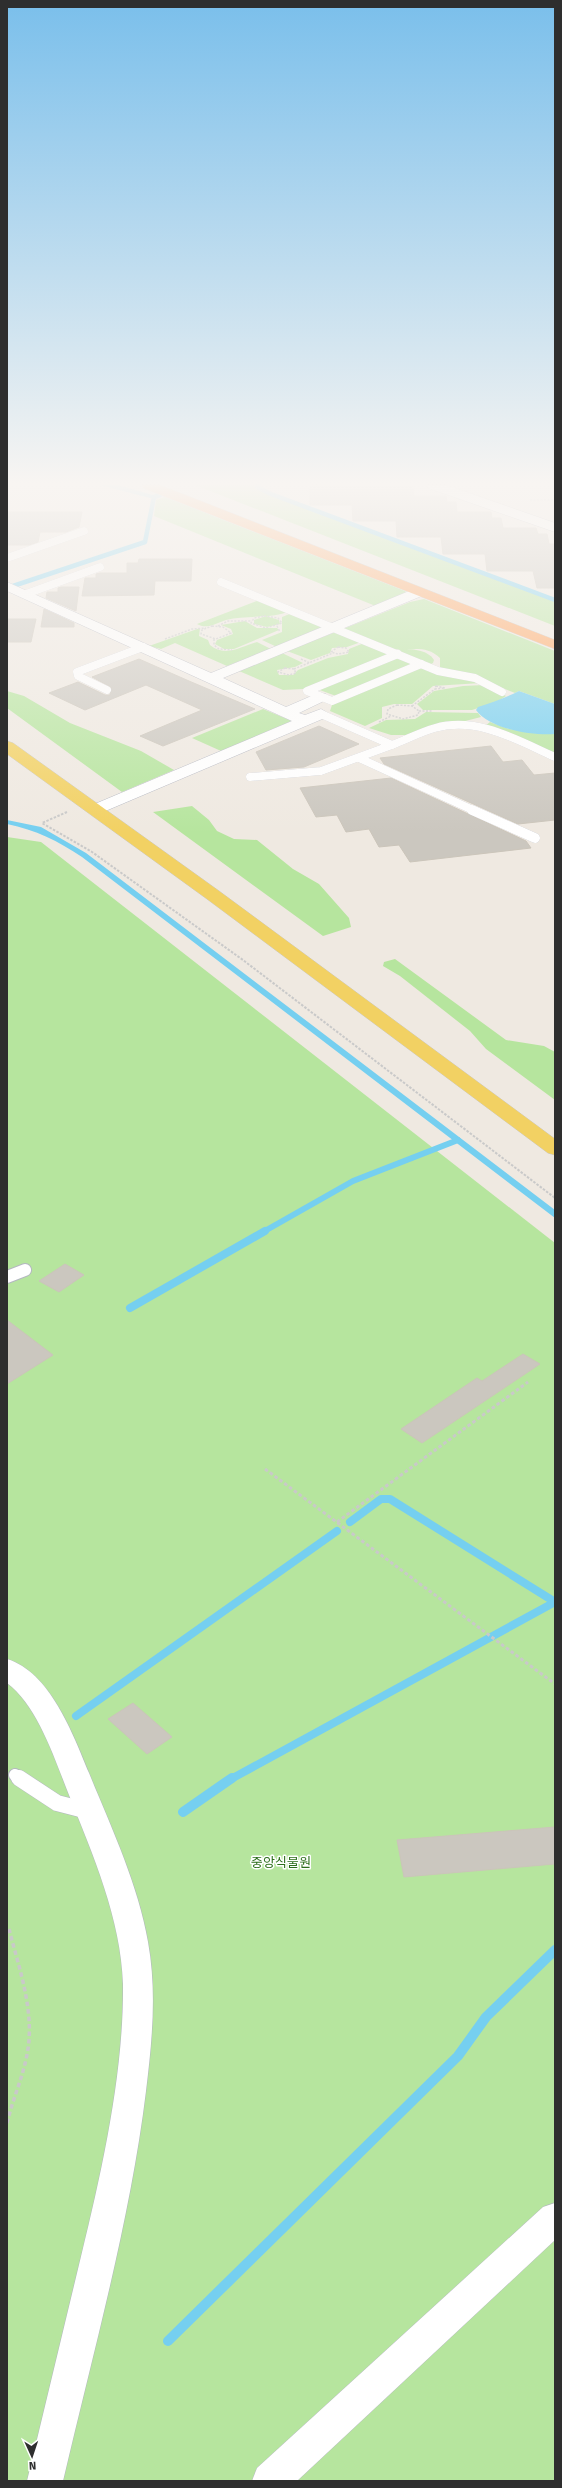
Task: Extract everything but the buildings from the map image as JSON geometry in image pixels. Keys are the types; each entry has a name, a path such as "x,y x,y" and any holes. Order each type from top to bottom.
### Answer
{"highway":[{"path":"443,601 555,645"},
{"path":"470,601 555,634"}],"main road":[{"path":"7,746 555,1149"}],"street":[{"path":"41,601 213,677 305,721"},
{"path":"213,677 398,601"},
{"path":"287,713 321,697"},
{"path":"96,810 321,714"},
{"path":"7,1669 25,1682 41,1701 71,1764 116,1878 133,1942 138,1983 136,2040 123,2144 111,2204 45,2481"},
{"path":"270,2481 555,2218"}],"lane":[{"path":"268,601 438,671 475,678 502,692"},
{"path":"107,690 78,676 77,672 143,647"},
{"path":"398,654 307,691 332,701 421,664"},
{"path":"321,714 392,745"},
{"path":"250,777 321,771 436,728 471,724 484,727 555,757"},
{"path":"358,758 535,838"},
{"path":"7,1277 25,1270"},
{"path":"15,1775 57,1803 89,1811"}],"path":[{"path":"143,647 192,629 218,626 228,621 252,621 259,617 276,617 282,621 277,626 258,627 252,623 252,621"},
{"path":"206,628 200,632 201,634 214,639 225,637 231,633 228,628 218,626"},
{"path":"277,626 281,629 278,633"},
{"path":"214,639 214,645 219,649 235,649"},
{"path":"294,669 296,673 293,674 284,675 278,672 285,668 294,669 333,653 342,654 348,650 338,647 331,650 333,653"},
{"path":"412,706 418,709 418,715 409,718 391,716 386,711 397,705 412,706 426,694 435,689"},
{"path":"42,823 92,852 243,960 555,1198"},
{"path":"337,1522 528,1382"},
{"path":"265,1469 555,1684"},
{"path":"7,2123 27,2051 29,2037 25,1994 9,1929"}],"green space":[{"path":"257,601 267,601 290,611 275,615 226,620 208,626 201,626 197,624"},
{"path":"363,601 390,601 378,607"},
{"path":"429,601 555,651 555,704 519,691 515,693 477,678 440,668 440,658 429,651 388,648 375,644 343,629 410,602"},
{"path":"491,601 555,601 555,626"},
{"path":"292,613 327,626 277,647 262,640 282,632 282,617"},
{"path":"266,616 279,620 280,624 267,627 254,624 254,620"},
{"path":"245,621 257,628 277,628 279,630 234,649 224,649 215,644 217,640 233,634 231,629 221,625"},
{"path":"200,628 199,636 208,640 210,645 216,649 222,651 234,650 257,642 271,649 227,666 175,643 161,649 149,646"},
{"path":"338,631 361,642 347,647 332,648 330,653 311,660 287,651"},
{"path":"364,643 391,653 303,689 283,690 239,671 282,653 303,663 295,667 277,670 279,675 293,675 298,670 328,658 348,654 349,649"},
{"path":"400,649 423,652 431,656 434,660 433,663 429,665 395,651"},
{"path":"397,656 415,663 336,696 317,689"},
{"path":"422,665 481,683 433,686 412,704 394,704 382,707 382,718 365,726 330,711 332,705 339,700"},
{"path":"484,685 506,696 497,702 472,710 423,710 417,704 434,691 463,686"},
{"path":"7,691 24,696 70,723 141,751 174,770 122,792 7,708"},
{"path":"263,709 292,721 221,751 192,738"},
{"path":"426,712 478,713 481,717 410,735 391,735 369,728 386,720 415,719"},
{"path":"490,722 509,729 555,734 555,754 485,726"},
{"path":"192,806 209,820 217,831 234,839 257,840 293,869 319,884 349,918 351,927 323,936 153,812"},
{"name":"중앙식물원","path":"7,837 41,842 555,1243 555,2481 7,2481"},
{"path":"395,959 506,1040 544,1046 555,1052 555,1100 486,1049 470,1031 400,976 383,966 384,962"}],"water":[{"path":"519,691 555,704 555,734 535,734 512,730 482,717 476,710 478,707"},
{"path":"7,820 41,827 86,853 555,1210 555,1218 82,857 64,846 28,829 7,824"}],"waterway":[{"path":"263,1232 353,1181 458,1140"},
{"path":"130,1308 265,1231"},
{"path":"231,1779 555,1602 390,1499 381,1499 350,1522"},
{"path":"76,1716 337,1531"},
{"path":"183,1812 232,1778"},
{"path":"168,2341 458,2056 486,2017 555,1950"}]}
